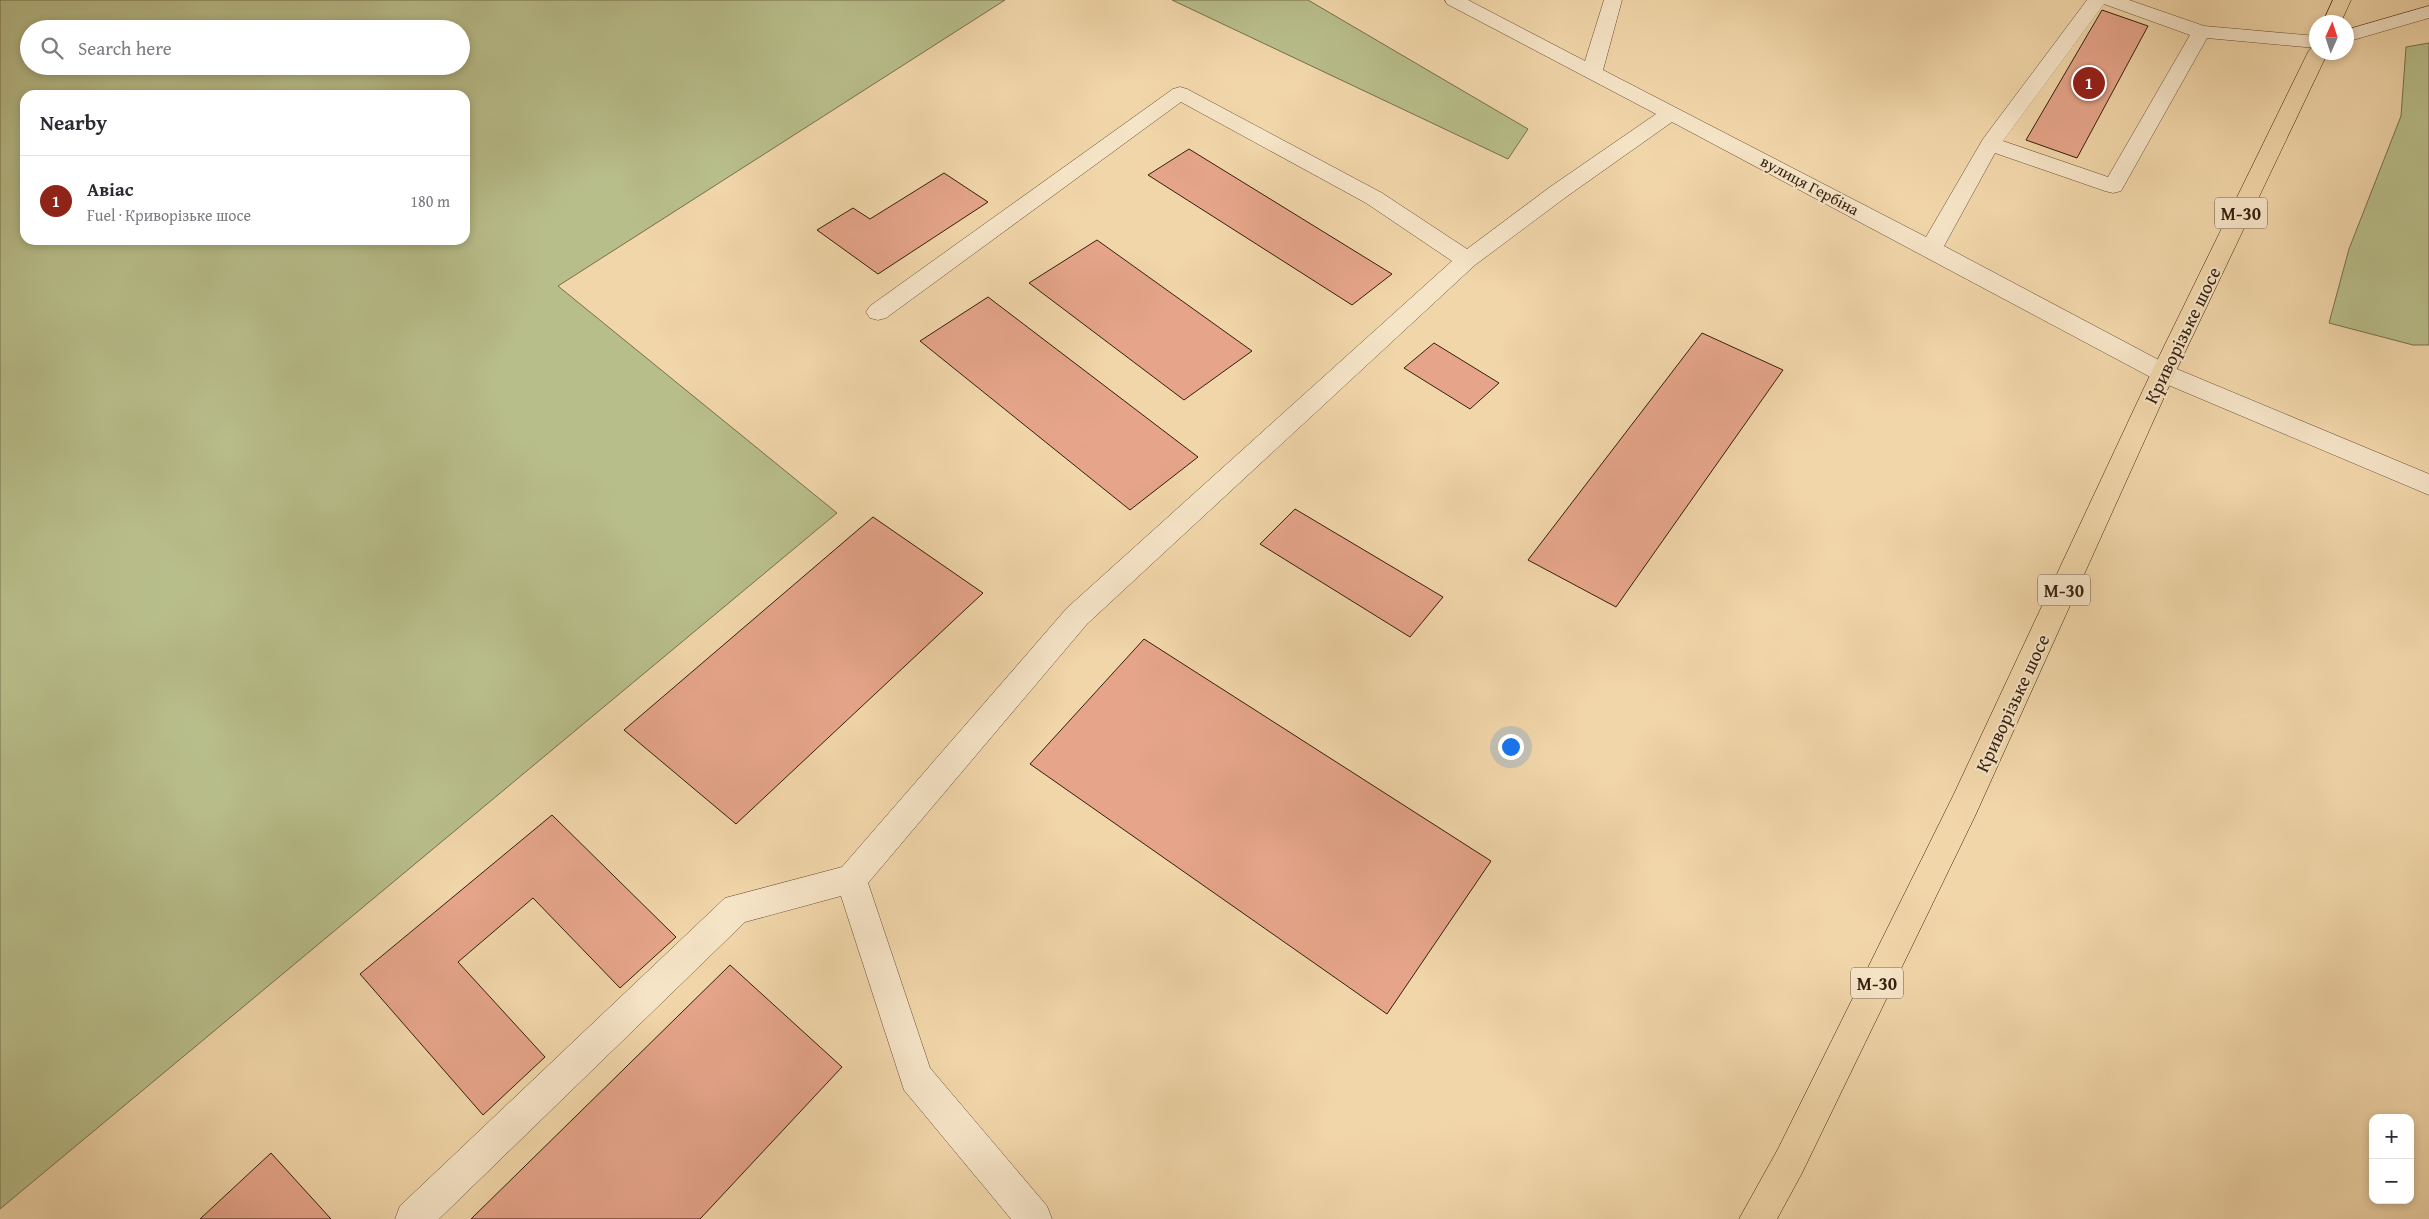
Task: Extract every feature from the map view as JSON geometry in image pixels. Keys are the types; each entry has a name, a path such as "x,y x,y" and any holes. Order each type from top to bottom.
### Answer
{"highway":[{"path":"2335,15 2342,0"},
{"name":"Криворізьке шосе","path":"1757,1219 1790,1161 1964,806 2163,374 2314,60"},
{"name":"Криворізьке шосе","path":"1766,1219 1790,1161"}],"street":[{"name":"вулиця Гербіна","path":"1454,0 1931,249 2163,374 2429,485"},
{"path":"1592,72 1613,0"},
{"path":"1931,249 1990,144 2097,0"},
{"path":"2111,0 2201,32 2309,41"},
{"path":"2354,34 2429,12"},
{"path":"1990,144 2114,186 2201,32"},
{"path":"878,312 1180,93 1374,198 1467,260"},
{"path":"413,1219 736,909 852,879 1077,616 1467,260 1558,192 1671,113"},
{"path":"852,879 916,1078 1034,1219"}],"green space":[{"path":"0,0 1005,0 558,286 837,513 0,1209"},
{"path":"1172,0 1308,0 1528,129 1508,159"},
{"path":"2429,43 2429,345 2413,345 2329,323 2349,249 2401,116 2406,47"}],"building":[{"path":"2102,10 2148,26 2077,158 2026,140"},
{"path":"1189,149 1392,274 1352,305 1148,175"},
{"path":"944,173 988,202 878,274 817,230 853,208 870,219"},
{"path":"1097,240 1252,351 1184,400 1029,283"},
{"path":"988,297 1198,457 1130,510 920,341"},
{"path":"1702,333 1783,370 1616,607 1528,560"},
{"path":"1434,343 1499,383 1470,409 1404,368"},
{"path":"1295,509 1443,597 1410,637 1260,544"},
{"path":"873,517 983,593 736,824 624,730"},
{"path":"1144,639 1491,861 1387,1014 1030,764"},
{"path":"552,815 676,937 620,988 533,898 458,962 545,1057 483,1115 360,974"},
{"path":"730,965 842,1067 700,1219 471,1219"},
{"path":"271,1153 331,1219 200,1219"}],"place":[{"name":"Авіас","path":"2089,83"}]}
